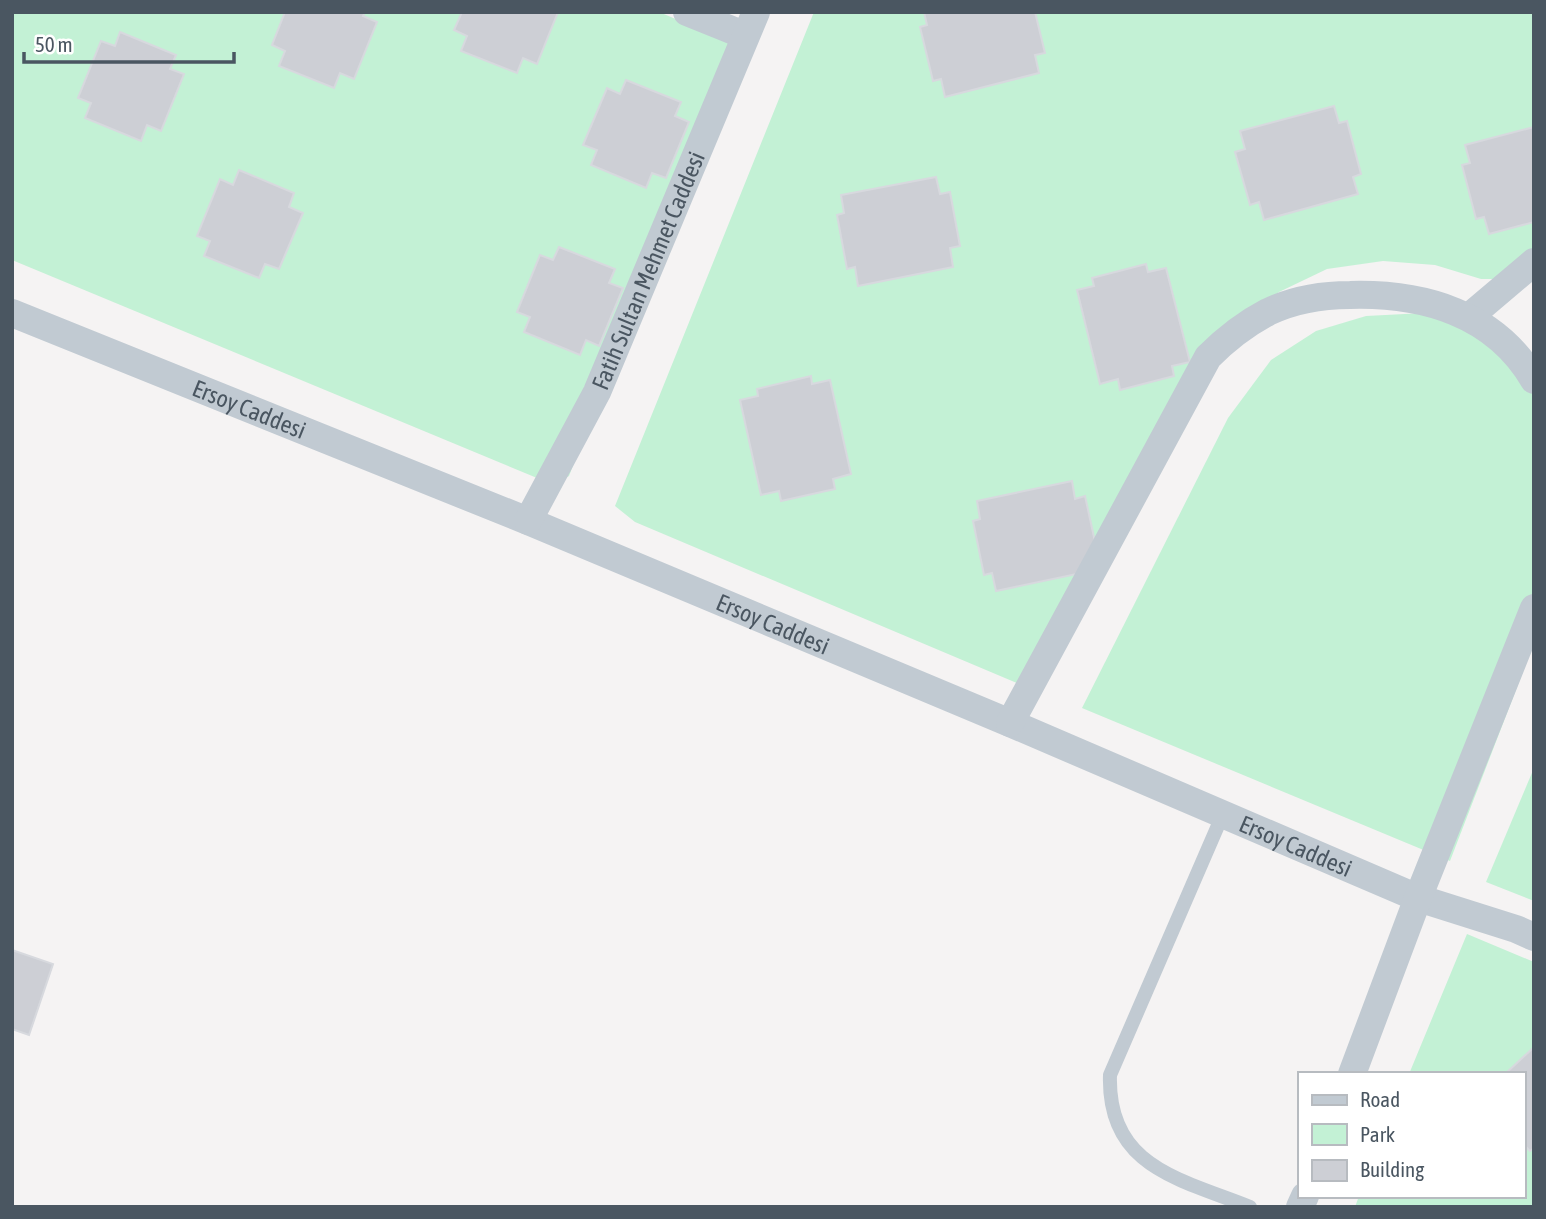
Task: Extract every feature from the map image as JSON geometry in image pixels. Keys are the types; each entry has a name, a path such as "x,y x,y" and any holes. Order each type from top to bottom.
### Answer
{"street":[{"path":"687,12 750,24"},
{"name":"Fatih Sultan Mehmet Caddesi","path":"528,521 597,392 750,24"},
{"path":"1469,317 1534,262"},
{"path":"1010,723 1208,357 1226,339 1268,312 1291,303 1327,296 1368,294 1412,297 1469,317 1504,344 1534,380"},
{"name":"Ersoy Caddesi","path":"12,313 528,521 1418,898 1517,929 1534,937"},
{"path":"1353,1072 1418,898 1534,608"}],"lane":[{"path":"1223,814 1110,1075 1110,1092 1118,1126 1141,1158 1156,1169 1250,1207"}],"green space":[{"path":"12,12 659,12 735,44 569,476 554,485 12,260"},
{"path":"814,12 1534,12 1534,263 1515,279 1481,279 1435,265 1383,261 1327,269 1279,292 1227,336 1026,687 635,522 615,506"},
{"path":"1424,313 1477,334 1534,378 1534,643 1450,861 1082,708 1228,418 1271,360 1316,331 1366,316"},
{"path":"1534,768 1534,901 1486,882"},
{"path":"1467,934 1534,962 1534,1207 1355,1207 1358,1198 1525,1198 1525,1072 1410,1072"}],"building":[{"path":"285,12 365,12 363,16 377,22 354,79 340,73 334,88 279,66 285,51 272,45"},
{"path":"462,12 558,12 537,64 523,58 517,73 461,51 467,36 454,30"},
{"path":"924,12 1035,12 1045,53 1035,55 1039,73 945,97 941,79 933,81 920,27 927,25"},
{"path":"120,32 176,55 170,69 184,74 161,131 147,125 141,141 85,118 91,103 78,98 101,41 115,46"},
{"path":"626,80 681,102 675,116 689,122 666,178 652,173 646,188 591,165 597,150 583,145 607,88 620,94"},
{"path":"1334,106 1339,123 1347,121 1361,174 1353,177 1358,194 1264,220 1259,202 1250,205 1235,152 1245,149 1240,131"},
{"path":"1534,127 1534,222 1489,234 1484,217 1476,219 1462,165 1470,163 1465,145"},
{"path":"239,170 294,193 289,207 303,213 279,269 265,264 259,278 204,256 210,241 197,236 220,179 233,185"},
{"path":"936,177 940,194 950,192 960,246 950,248 953,267 858,286 855,267 847,269 837,215 844,213 841,195"},
{"path":"559,247 615,269 609,283 623,288 599,346 586,340 580,355 524,332 530,317 517,312 540,255 553,260"},
{"path":"1146,264 1148,272 1166,268 1190,362 1172,366 1174,376 1120,390 1118,379 1100,384 1077,290 1094,286 1092,278"},
{"path":"811,376 812,384 830,380 851,474 833,479 835,489 781,501 779,491 761,495 740,400 758,396 757,389"},
{"path":"1072,481 1075,499 1085,496 1097,551 1091,571 996,591 992,573 984,575 973,521 980,519 977,501"},
{"path":"12,950 53,964 29,1035 12,1029"},
{"path":"1534,1047 1534,1148 1530,1151 1525,1146 1525,1072 1507,1072"}]}
